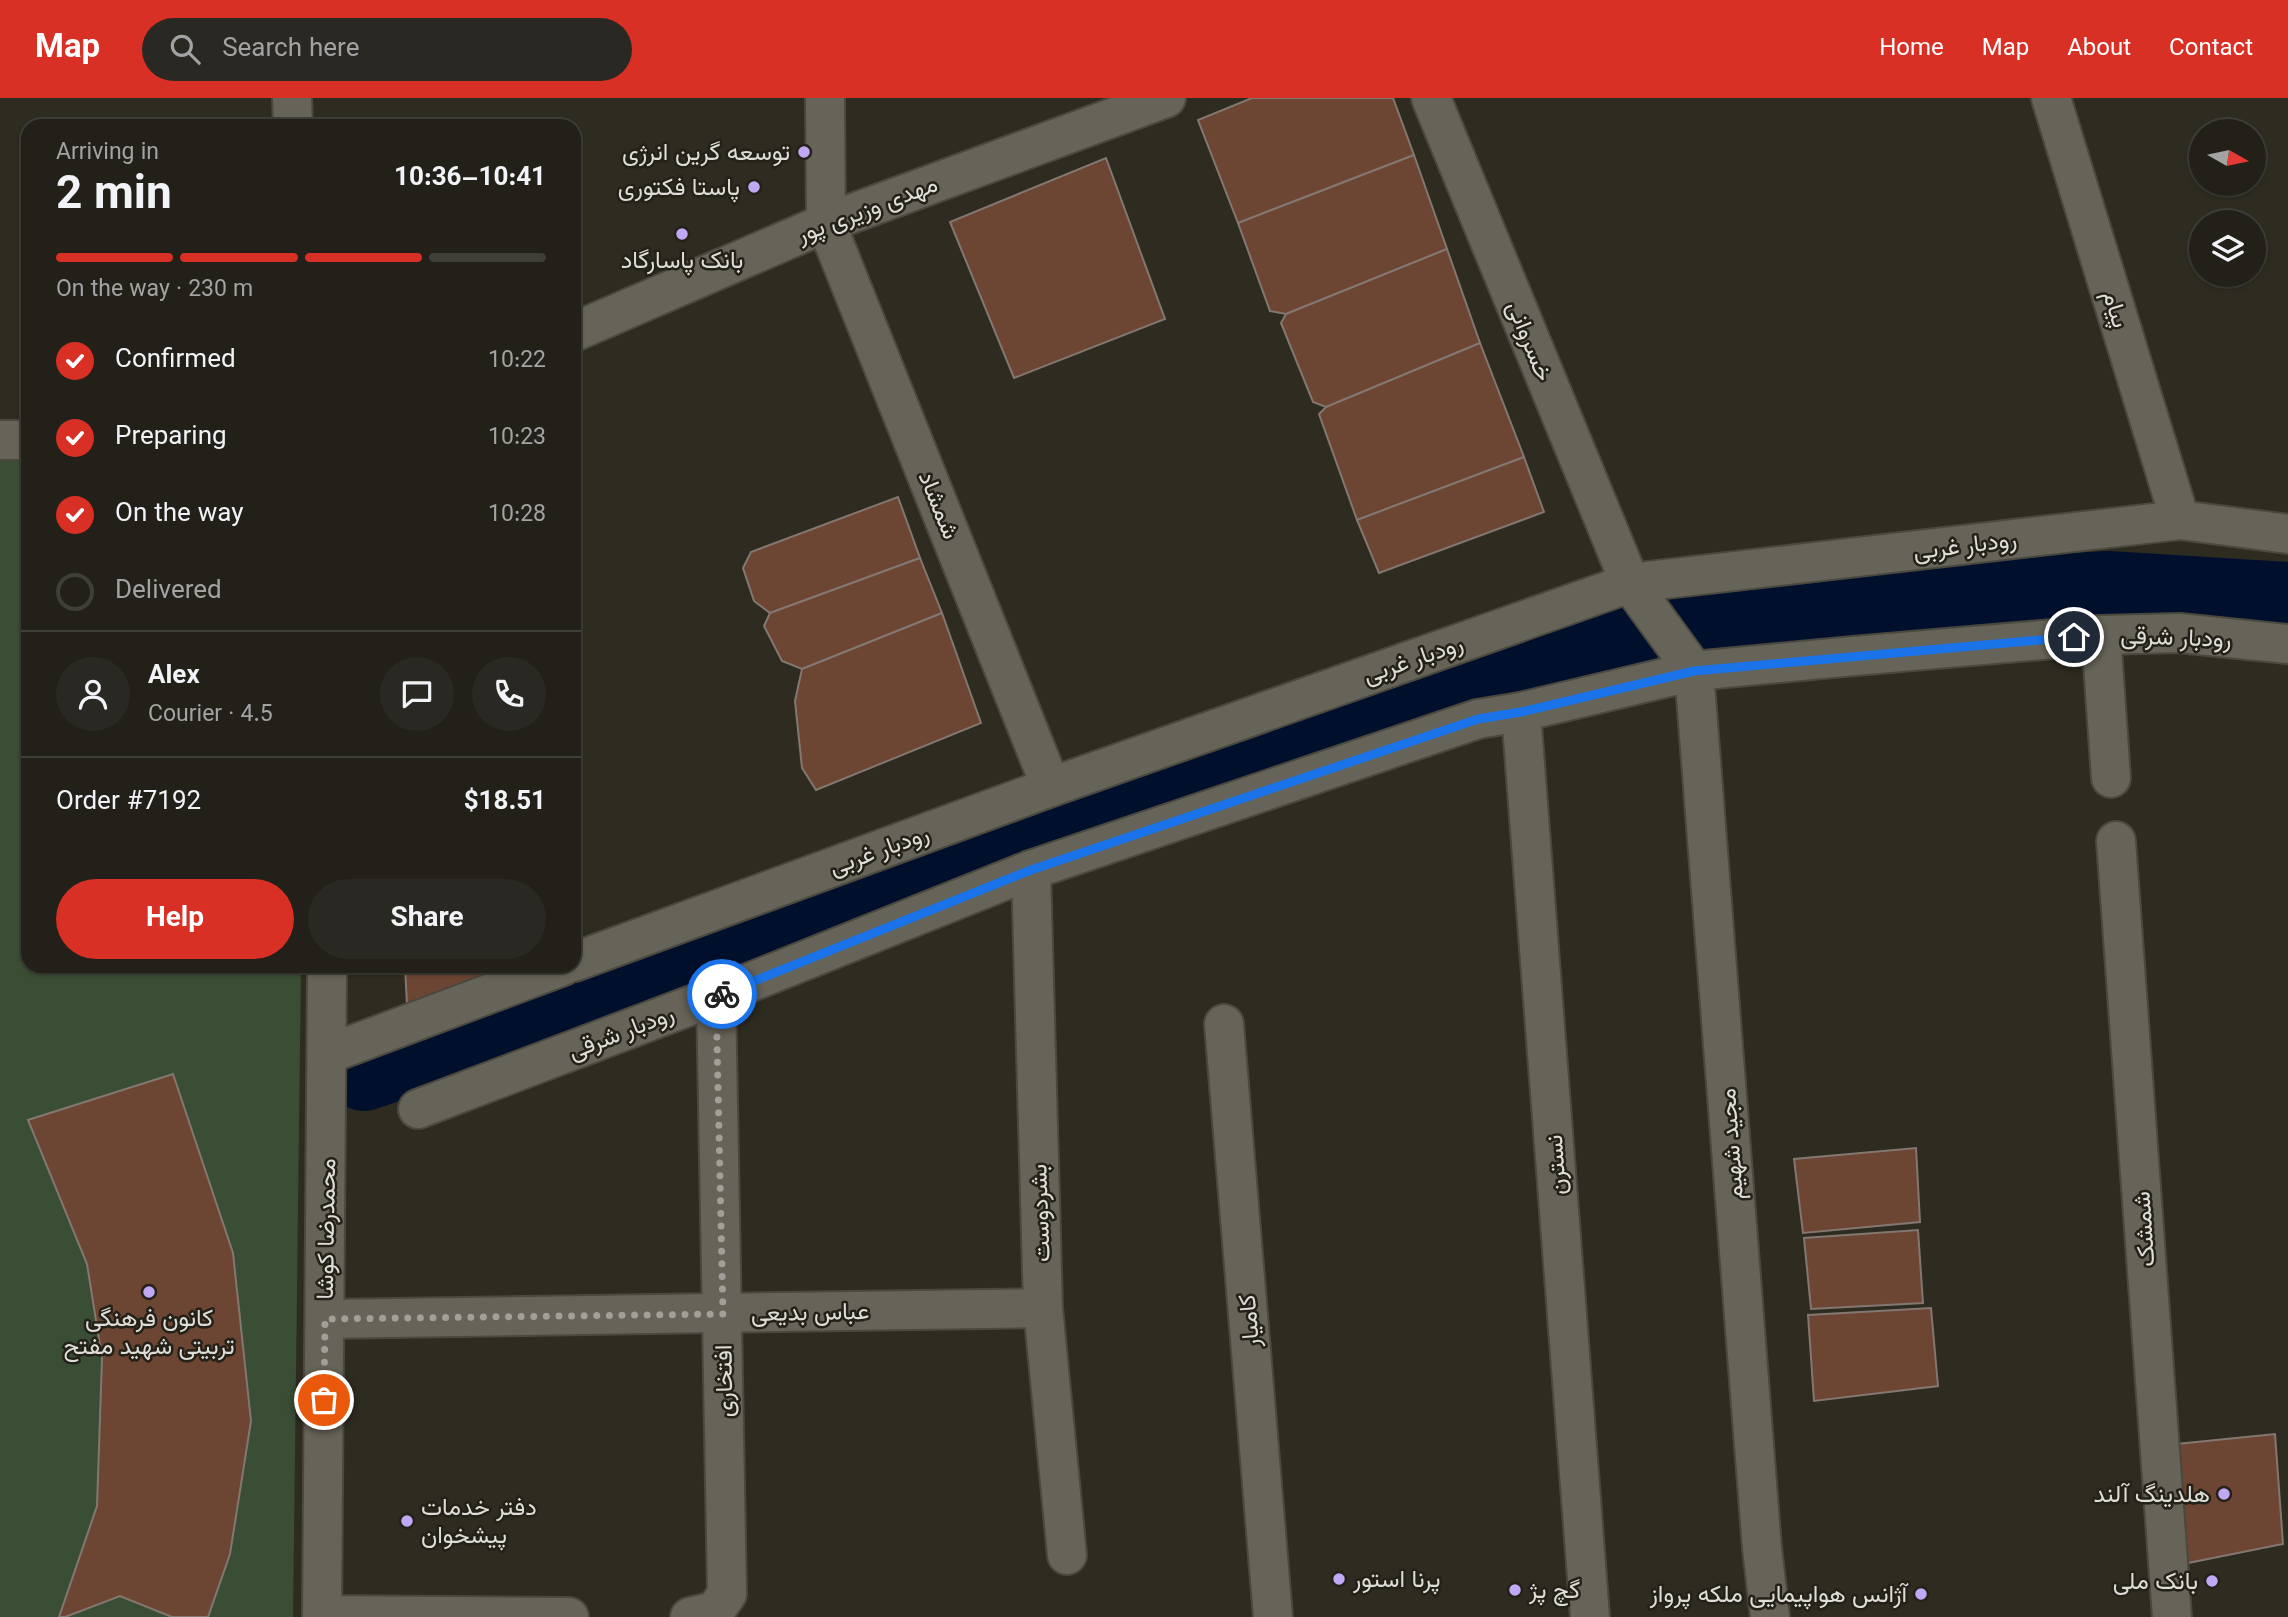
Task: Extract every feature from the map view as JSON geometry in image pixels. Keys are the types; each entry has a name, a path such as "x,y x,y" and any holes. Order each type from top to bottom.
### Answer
{"street":[{"path":"292,98 293,119"},
{"path":"825,98 826,223"},
{"name":"مهدی وزیری پور","path":"581,329 826,223 1166,98"},
{"name":"خسروانی","path":"1432,98 1630,583 1694,671"},
{"name":"پیام","path":"2052,98 2180,520"},
{"name":"شمشاد","path":"826,223 1051,787"},
{"path":"0,440 21,440"},
{"name":"رودبار غربی","path":"581,959 1051,787 1630,583 2180,520 2288,534"},
{"name":"رودبار شرقی","path":"418,1108 716,996 1031,870 1478,719 1521,712 1694,671 2101,635 2179,633 2288,644"},
{"path":"2101,635 2111,778"},
{"name":"مجید شهیم","path":"1694,671 1762,1548 1770,1617"},
{"name":"نسترن","path":"1521,712 1590,1617"},
{"name":"شمشک","path":"2116,841 2172,1617"},
{"name":"بشردوست","path":"1031,870 1043,1308 1067,1555"},
{"name":"محمدرضا کوشا","path":"322,1616 327,973"},
{"path":"328,1054 544,973"},
{"name":"افتخاری","path":"690,1617 715,1611 727,1594 716,996"},
{"name":"کامیار","path":"1224,1024 1273,1617"},
{"name":"عباس بدیعی","path":"325,1319 1043,1308"},
{"path":"322,1616 569,1617"}],"green space":[{"name":"کانون فرهنگی تربیتی شهید مفتح","path":"0,458 21,458 21,973 301,973 293,1617 0,1617"}],"building":[{"path":"1252,98 1393,98 1414,155 1238,223 1198,120"},
{"path":"1414,155 1447,249 1286,314 1270,311 1238,223"},
{"path":"1106,158 1165,319 1014,378 950,222"},
{"path":"1447,249 1480,343 1326,407 1313,402 1281,323 1286,314"},
{"path":"1480,343 1524,457 1357,520 1319,414 1326,407"},
{"path":"1524,457 1544,512 1379,573 1357,520"},
{"path":"898,497 920,558 770,613 754,601 743,568 751,552"},
{"path":"920,558 942,613 802,669 782,661 764,626 770,613"},
{"path":"942,613 981,723 816,790 802,768 795,701 802,669"},
{"path":"405,973 494,973 407,1005"},
{"path":"173,1074 233,1253 251,1421 230,1554 208,1617 172,1617 120,1596 59,1617 97,1506 102,1358 87,1264 28,1120"},
{"path":"1916,1148 1920,1222 1803,1233 1794,1159"},
{"path":"1918,1230 1923,1303 1811,1309 1804,1238"},
{"path":"1931,1308 1938,1386 1814,1401 1808,1315"},
{"name":"هلدینگ آلند","path":"2275,1434 2283,1544 2173,1566 2167,1445"}],"waterway":[{"path":"364,1074 879,900 1369,715 1733,610 2108,588 2288,599"}],"way so far":[{"path":"324,1400 325,1319 723,1314 716,996 722,994"}],"place":[{"name":"توسعه گرین انرژی","path":"804,152"},
{"name":"پاستا فکتورى","path":"754,187"},
{"name":"بانک پاسارگاد","path":"682,234"},
{"name":"کانون فرهنگی تربیتی شهید مفتح","path":"149,1292"},
{"name":"هلدینگ آلند","path":"2224,1494"},
{"name":"دفتر خدمات پیشخوان","path":"407,1521"},
{"name":"پرنا استور","path":"1339,1579"},
{"name":"بانک ملی","path":"2212,1581"},
{"name":"گچ پژ","path":"1515,1590"},
{"name":"آژانس هواپیمایی ملکه پرواز","path":"1921,1594"}],"route":[{"path":"722,994 1031,870 1478,719 1521,712 1694,671 2074,637"}]}
